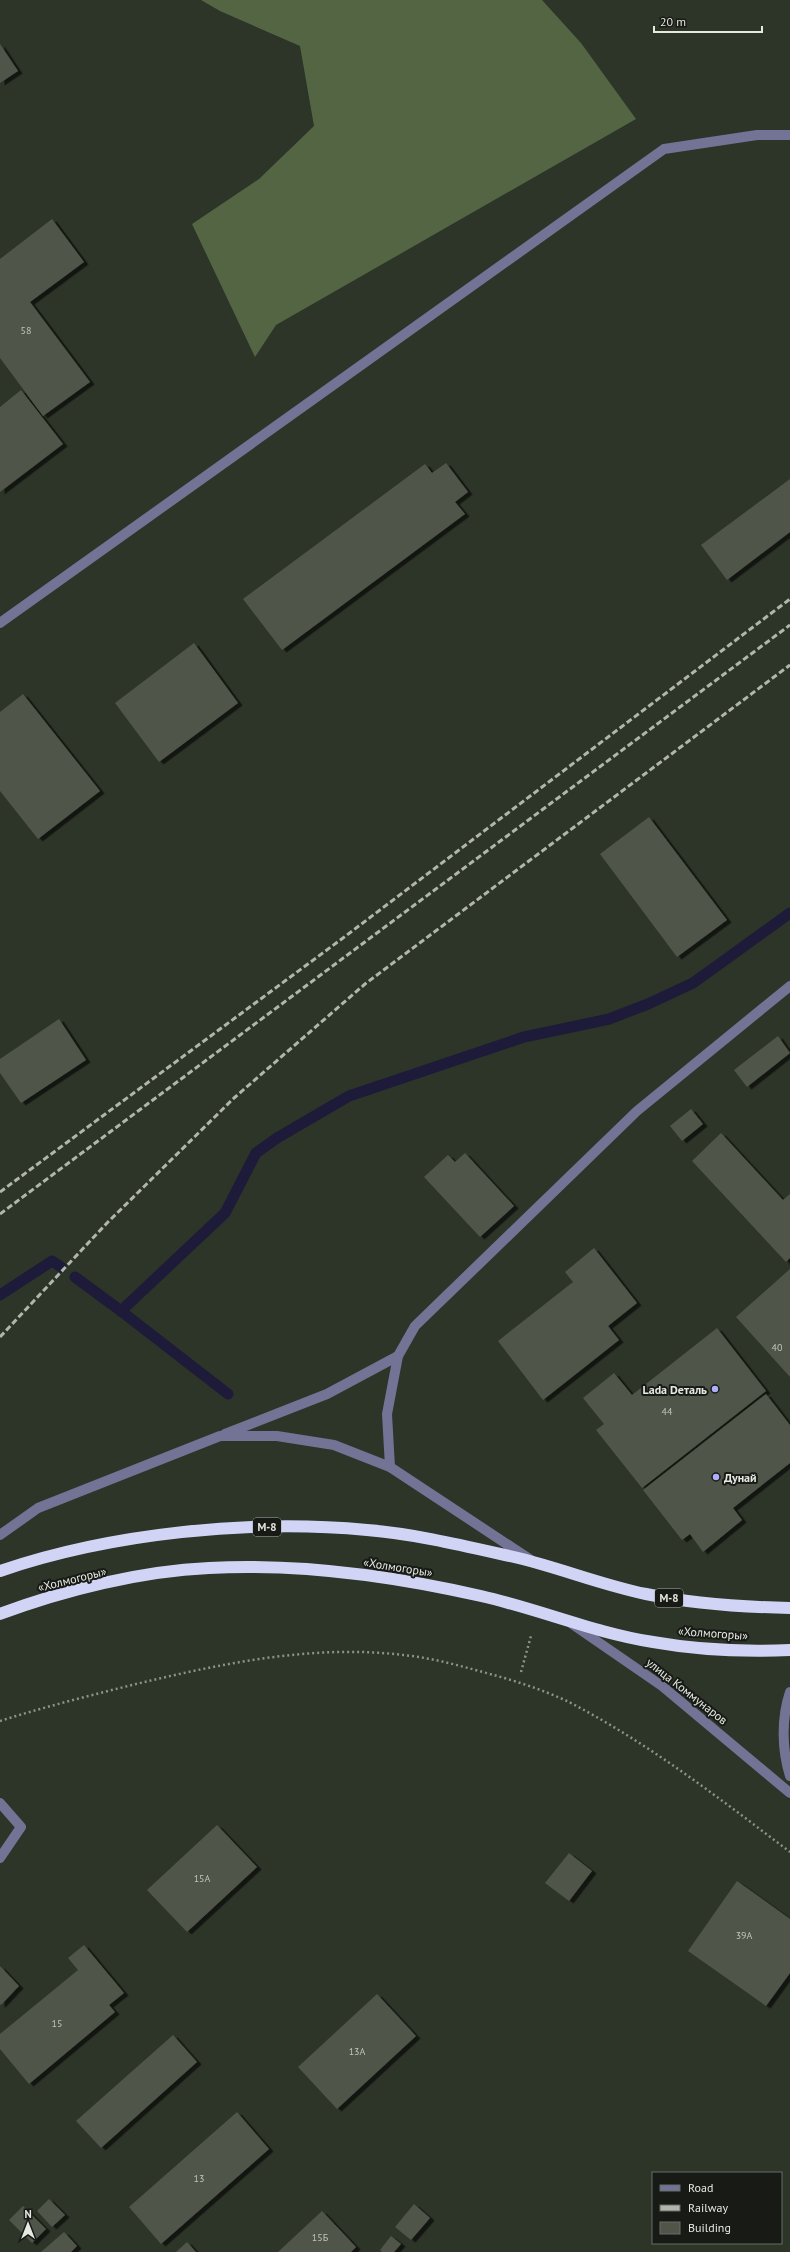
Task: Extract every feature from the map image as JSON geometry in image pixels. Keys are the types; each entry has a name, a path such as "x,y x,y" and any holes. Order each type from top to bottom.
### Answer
{"highway":[{"name":"«Холмогоры»","path":"0,1571 77,1550 184,1532 243,1527 336,1528 375,1531 446,1543 536,1563 630,1590 671,1598 739,1607 790,1608"},
{"name":"«Холмогоры»","path":"0,1614 100,1585 170,1571 209,1568 298,1568 411,1582 482,1596 653,1642 724,1650 790,1650"}],"street":[{"path":"0,623 664,149 757,135 790,135"},
{"path":"390,1467 387,1414 398,1356 415,1326 637,1111 790,986"},
{"path":"0,1536 38,1508 327,1394 398,1356"},
{"path":"220,1436 277,1436 334,1445 390,1467 536,1563"},
{"name":"улица Коммунаров","path":"562,1618 662,1686 790,1793"},
{"path":"790,1692 784,1719 786,1763 790,1776"},
{"path":"0,1803 21,1827 0,1858"}],"path":[{"path":"521,1672 533,1630"},
{"path":"0,1721 52,1705 163,1678 243,1662 304,1654 409,1656 448,1662 508,1679 565,1701 635,1740 721,1800 790,1852"}],"green space":[{"path":"201,0 542,0 581,43 636,119 276,325 255,357 192,224 259,179 314,126 300,46 220,11"}],"building":[{"path":"0,44 18,71 0,83"},
{"path":"52,219 84,262 30,302 90,382 43,416 0,358 0,259"},
{"path":"21,390 63,444 0,492 0,407"},
{"path":"446,463 468,492 455,502 465,514 282,650 243,599 425,464 432,473"},
{"path":"790,479 790,532 727,580 701,545"},
{"path":"194,643 238,703 159,762 115,703"},
{"path":"23,694 100,791 38,839 0,791 0,712"},
{"path":"649,817 727,920 677,957 600,854"},
{"path":"59,1019 86,1060 21,1103 0,1073 0,1059"},
{"path":"778,1036 790,1053 747,1087 734,1070"},
{"path":"691,1109 703,1124 682,1141 670,1126"},
{"path":"721,1133 783,1200 790,1194 790,1258 786,1262 692,1161"},
{"path":"465,1153 514,1206 480,1237 424,1177 448,1155 455,1162"},
{"path":"594,1248 637,1303 608,1326 619,1340 543,1400 498,1341 573,1282 565,1272"},
{"path":"790,1269 790,1377 736,1317"},
{"path":"717,1328 766,1391 642,1488 596,1430 604,1424 583,1398 614,1373 632,1395"},
{"name":"Дунай","path":"766,1394 790,1425 790,1463 733,1508 742,1520 703,1552 690,1534 682,1540 643,1490"},
{"path":"217,1825 257,1867 187,1932 147,1890"},
{"path":"569,1853 592,1871 569,1901 545,1883"},
{"path":"737,1881 790,1919 790,1973 766,2006 688,1951"},
{"path":"84,1945 124,1993 109,2005 115,2012 29,2084 0,2049 0,2034 78,1970 68,1958"},
{"path":"0,1966 19,1986 1,2005 0,2004"},
{"path":"377,1994 416,2036 337,2109 298,2067"},
{"path":"173,2035 197,2062 101,2148 76,2121"},
{"path":"237,2112 269,2149 161,2244 129,2207"},
{"path":"49,2199 65,2215 52,2227 37,2211"},
{"path":"414,2204 430,2218 411,2240 395,2227"},
{"path":"23,2206 46,2229 32,2243 9,2220"},
{"path":"322,2211 356,2247 351,2252 278,2252"},
{"path":"64,2232 77,2246 71,2252 41,2252"},
{"path":"391,2236 401,2244 394,2252 382,2252 380,2250"},
{"path":"187,2242 196,2252 176,2252"}],"waterway":[{"path":"75,1277 121,1311 225,1213 256,1153 277,1138 349,1096 524,1037 609,1019 648,1004 693,983 790,913"},
{"path":"0,1295 52,1261 61,1267"},
{"path":"121,1311 228,1394"}],"railway":[{"path":"0,1192 343,938 790,599"},
{"path":"0,1214 790,625"},
{"path":"0,1337 107,1223 234,1098 365,984 790,665"}],"place":[{"name":"Lada Dеталь","path":"715,1389"},
{"name":"Дунай","path":"716,1477"}]}
